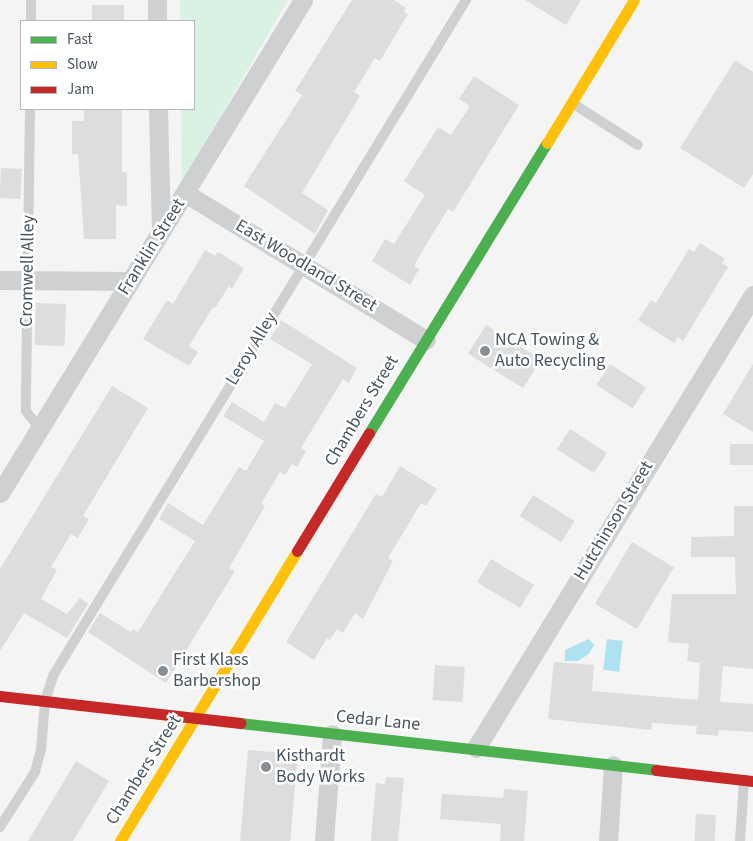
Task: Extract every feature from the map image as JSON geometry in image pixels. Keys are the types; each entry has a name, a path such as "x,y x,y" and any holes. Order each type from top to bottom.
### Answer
{"street":[{"path":"157,0 157,20"},
{"name":"Franklin Street","path":"0,493 304,0"},
{"name":"Chambers Street","path":"120,841 198,717 634,0"},
{"path":"158,110 161,231"},
{"name":"East Woodland Street","path":"185,192 426,340"},
{"path":"0,280 130,281"},
{"name":"Hutchinson Street","path":"476,748 753,295"},
{"name":"Cedar Lane","path":"0,696 749,780"},
{"path":"324,841 332,734"},
{"path":"608,841 613,765"}],"lane":[{"path":"31,0 31,20"},
{"name":"Leroy Alley","path":"0,827 35,772 41,750 45,701 54,674 303,263 466,0"},
{"path":"571,102 638,145"},
{"name":"Cromwell Alley","path":"30,110 29,254 26,280 26,411 40,429"},
{"path":"740,841 749,780"}],"green space":[{"path":"180,0 288,0 182,182 181,110 195,110 195,20 180,20"}],"water":[{"path":"589,639 594,645 589,654 578,661 565,661 565,650"},
{"path":"607,639 623,641 619,672 603,670"}],"building":[{"path":"352,0 394,0 406,8 404,12 408,14 380,61 375,58 354,92 360,96 302,193 328,210 315,234 244,186 302,95 295,91"},
{"path":"525,0 581,0 566,25"},
{"path":"92,5 124,5 124,20 92,20"},
{"path":"735,60 753,72 753,174 744,188 680,148"},
{"path":"474,76 519,105 453,212 448,209 423,250 414,266 419,269 410,285 372,261 385,239 394,244 425,195 404,181 438,127 451,135 470,106 459,99"},
{"path":"84,110 122,110 122,172 127,172 127,206 116,205 116,239 84,239 78,154 72,154 72,121 84,121"},
{"path":"1,168 22,169 20,199 0,198"},
{"path":"700,243 725,259 722,263 728,267 683,341 678,337 674,343 638,320 651,300 656,303 689,249 694,252"},
{"path":"205,250 215,256 218,252 244,268 232,289 229,286 215,308 213,307 189,346 198,352 189,366 143,339 167,300 173,304"},
{"path":"36,303 66,304 65,346 35,345"},
{"path":"281,320 357,368 349,383 343,379 301,448 306,451 297,467 292,464 285,475 280,472 261,504 265,506 229,568 235,571 166,683 88,632 100,613 131,632 133,629 138,632 195,541 159,519 168,503 203,525 239,467 246,471 264,441 223,416 232,402 264,422 275,403 285,408 312,364 270,339"},
{"path":"486,325 541,359 523,388 468,354"},
{"path":"610,364 646,387 632,408 596,385"},
{"path":"753,364 753,432 723,414"},
{"path":"112,386 148,408 83,516 89,519 78,538 71,534 51,567 57,570 41,599 67,614 80,598 88,604 67,638 24,613 0,651 0,569"},
{"path":"570,429 607,453 594,473 557,449"},
{"path":"730,444 753,444 753,465 730,465"},
{"path":"400,466 437,489 426,506 421,503 388,558 393,561 363,619 355,613 343,633 337,629 330,640 327,638 314,660 286,642 376,494 382,497"},
{"path":"533,495 575,521 561,542 520,516"},
{"path":"734,506 753,506 753,669 723,666 720,702 753,704 753,732 719,730 718,736 696,734 697,726 652,723 651,730 548,719 554,662 594,665 592,691 698,700 700,663 687,661 689,644 668,642 672,594 736,594 735,557 691,557 691,537 734,536"},
{"path":"632,542 674,567 637,629 595,604"},
{"path":"491,559 534,585 520,608 477,582"},
{"path":"435,665 465,667 462,702 433,700"},
{"path":"248,750 298,754 290,841 240,841"},
{"path":"76,761 109,781 73,841 28,841"},
{"path":"386,777 404,778 398,841 371,841 376,783 385,784"},
{"path":"504,789 528,791 524,841 500,841 501,824 440,819 442,794 503,798"},
{"path":"696,814 716,815 715,841 695,841"}],"traffic: fast":[{"path":"369,433 547,143"},
{"path":"240,723 656,770"}],"traffic: slow":[{"path":"547,143 634,0"},
{"path":"120,841 297,551"}],"traffic: jam":[{"path":"297,551 369,433"},
{"path":"0,696 240,723"},
{"path":"656,770 753,781"}],"place":[{"name":"NCA Towing & Auto Recycling","path":"485,351"},
{"name":"First Klass Barbershop","path":"163,671"},
{"name":"Kisthardt Body Works","path":"266,767"}]}
